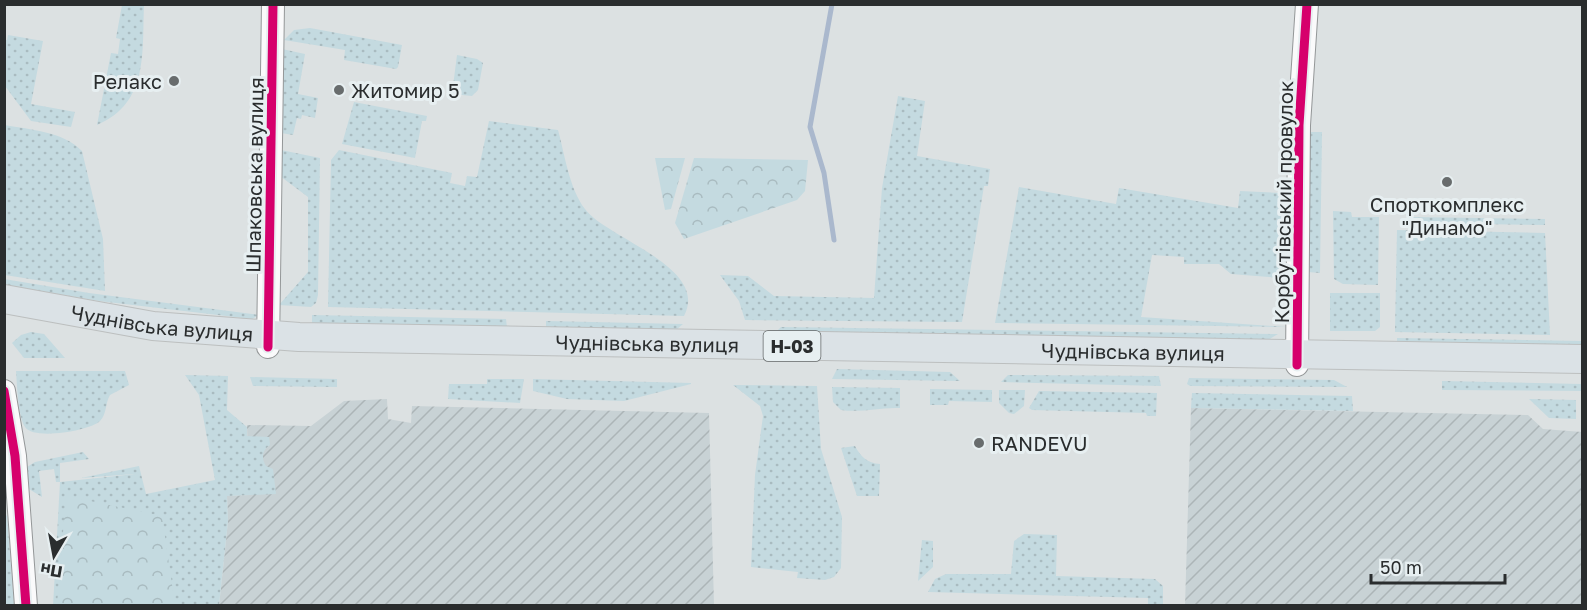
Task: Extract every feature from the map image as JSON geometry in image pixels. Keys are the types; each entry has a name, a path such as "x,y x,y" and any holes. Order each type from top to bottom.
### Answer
{"main road":[{"name":"Чуднівська вулиця","path":"4,299 153,327 268,341"},
{"name":"Чуднівська вулиця","path":"4,312 75,328 168,342 268,341 1298,359 1582,359"},
{"name":"Чуднівська вулиця","path":"1298,359 1582,370"}],"street":[{"name":"Шпаковська вулиця","path":"268,341 273,4"},
{"name":"Корбутівський провулок","path":"1298,359 1299,124 1307,4"},
{"path":"4,391 15,456 26,606"}],"shaded area":[{"path":"387,399 388,419 411,423 412,406 709,413 714,605 219,606 228,521 227,496 249,495 247,425 311,426 344,401"},
{"path":"1191,408 1528,415 1543,429 1582,432 1582,605 1185,606"}],"green space":[{"path":"122,5 144,5 142,58 139,74 126,104 114,115 97,125 111,53 118,54 120,39 116,38"},
{"path":"310,28 402,45 398,67 396,69 344,60 345,50 284,40 294,30"},
{"path":"8,35 43,41 31,104 75,112 71,127 31,121 5,86 5,40"},
{"path":"282,49 305,54 298,94 318,98 315,118 302,115 301,119 297,118 293,135 281,133"},
{"path":"457,55 477,59 483,63 478,90 472,96 452,94"},
{"path":"898,96 925,101 917,156 990,169 988,186 984,186 962,322 745,320 739,301 720,275 748,276 774,296 874,298 882,188"},
{"path":"354,102 427,116 426,121 422,121 415,158 342,144"},
{"path":"489,121 558,130 571,181 585,209 596,220 670,268 682,283 688,299 684,316 328,307 331,160 339,150 452,173 450,183 465,186 467,176 477,177"},
{"path":"5,125 56,135 82,151 103,239 105,291 5,275"},
{"path":"1309,132 1322,132 1320,273 1308,272"},
{"path":"281,150 320,158 318,295 316,303 311,307 279,305 308,272 308,197 280,176"},
{"path":"655,158 685,158 671,209 665,210"},
{"path":"694,158 808,160 805,191 797,200 684,239 675,223"},
{"path":"1019,187 1116,204 1119,188 1238,208 1240,191 1281,193 1280,278 1231,274 1219,264 1184,264 1184,257 1152,255 1141,317 1287,327 995,323"},
{"path":"1333,211 1351,212 1352,217 1379,217 1378,285 1343,284 1334,279"},
{"path":"1411,217 1545,219 1545,225 1411,223"},
{"path":"1397,230 1545,233 1550,335 1395,332"},
{"path":"4,279 89,293 259,315 252,319 99,301 5,285"},
{"path":"1330,293 1380,293 1380,327 1375,331 1330,331"},
{"path":"312,315 506,319 507,328 312,324"},
{"path":"546,321 683,324 676,330 546,329"},
{"path":"781,327 1278,334 1268,340 775,333"},
{"path":"31,332 44,334 65,358 24,358 12,343 21,335"},
{"path":"1397,338 1582,341 1582,346 1397,343"},
{"path":"837,369 950,372 960,381 832,379"},
{"path":"16,371 125,371 129,385 110,395 102,418 95,424 63,433 39,433 30,431 23,422 18,400"},
{"path":"185,375 228,376 227,410 247,427 247,436 269,437 270,445 265,449 263,457 266,466 273,469 276,494 227,496 228,521 219,605 53,606 60,482 135,474 81,478 139,466 146,494 215,480 199,395"},
{"path":"1008,375 1159,376 1161,386 1001,382"},
{"path":"250,377 337,379 337,387 253,386"},
{"path":"1189,378 1334,380 1347,387 1190,386 1187,384"},
{"path":"487,379 524,379 520,403 448,399 449,384 487,384"},
{"path":"533,379 691,384 624,401 567,399 533,391"},
{"path":"1442,381 1582,384 1582,391 1442,390"},
{"path":"733,385 817,386 821,449 842,517 841,568 834,577 825,580 797,578 798,572 751,567 755,475 763,416 760,406"},
{"path":"832,387 900,388 900,408 841,410 833,402"},
{"path":"930,389 992,390 992,402 949,401 948,405 930,405"},
{"path":"999,390 1025,390 1024,406 1014,414 1009,413 999,403"},
{"path":"1039,391 1157,393 1156,416 1147,416 1146,413 1032,410 1029,408"},
{"path":"1192,393 1352,396 1353,411 1191,408"},
{"path":"1529,399 1576,400 1576,419 1549,418"},
{"path":"855,446 865,459 880,464 879,496 857,496 841,448"},
{"path":"83,452 89,459 60,463 60,482 56,482 54,469 39,471 42,497 24,486 27,467 35,462"},
{"path":"66,496 162,516 175,605 57,605"},
{"path":"4,513 7,516 14,605 5,605"},
{"path":"1024,534 1057,535 1056,576 1155,579 1163,586 1163,605 1148,605 1148,598 928,592 935,579 946,574 1011,574 1014,541"},
{"path":"922,540 933,541 933,567 918,581"}],"waterway":[{"path":"832,4 810,127 824,173 834,240"}],"cycle path":[{"path":"268,347 273,4"},
{"path":"1297,365 1299,125 1307,4"},
{"path":"4,391 15,456 26,606"}],"place":[{"name":"Релакс","path":"174,81"},
{"name":"Житомир 5","path":"339,90"},
{"name":"Спорткомплекс \"Динамо\"","path":"1447,182"},
{"name":"RANDEVU","path":"979,443"}]}
